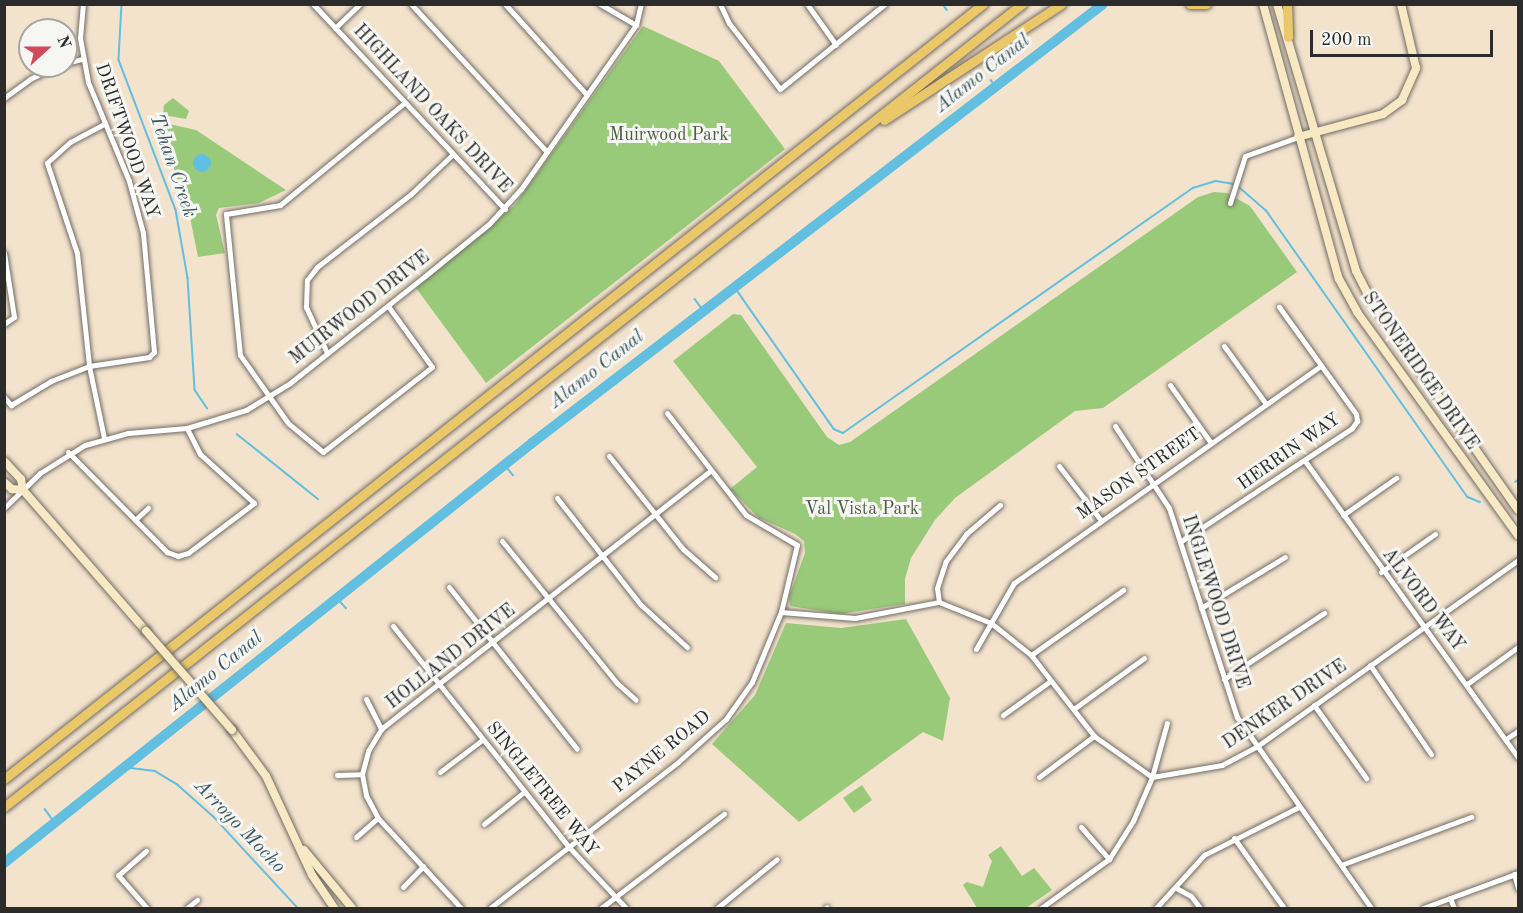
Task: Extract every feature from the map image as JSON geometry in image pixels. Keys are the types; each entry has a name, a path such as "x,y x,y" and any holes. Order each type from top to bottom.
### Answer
{"highway":[{"path":"4,779 983,4"},
{"path":"4,807 1022,4"},
{"path":"861,132 1061,4"},
{"path":"1190,4 1206,4"},
{"path":"1287,4 1288,37"}],"main road":[{"name":"STONERIDGE DRIVE","path":"1263,4 1339,279 1357,312 1518,535"},
{"name":"STONERIDGE DRIVE","path":"1277,4 1356,271 1371,300 1518,510"},
{"path":"1298,137 1383,114 1410,90 1415,56 1401,4"},
{"path":"4,461 21,479 23,490 232,730 266,776 319,890 334,909"},
{"path":"4,482 12,489 23,490"},
{"path":"296,839 352,909"}],"street":[{"name":"DRIFTWOOD WAY","path":"83,4 80,27 82,59 104,124 129,181 143,233 155,331 153,352 149,357 89,366"},
{"name":"HIGHLAND OAKS DRIVE","path":"313,4 505,208"},
{"path":"335,28 360,4"},
{"path":"411,4 548,152"},
{"path":"505,4 587,95"},
{"path":"600,4 636,25"},
{"name":"MUIRWOOD DRIVE","path":"4,508 68,453 104,438 187,428 246,410 268,397 388,306 505,208 548,152 636,25 641,4"},
{"path":"720,4 729,23 780,89 885,4"},
{"path":"807,4 836,45"},
{"path":"78,60 82,59"},
{"path":"4,98 32,78"},
{"path":"388,306 432,367 322,452 288,423 247,367 237,342 236,290 226,214 280,206 404,103"},
{"path":"104,124 70,142 47,163 77,253 89,366 104,438"},
{"path":"1230,202 1245,156 1298,137"},
{"path":"327,353 306,307 307,280 317,267 411,194 453,154"},
{"path":"4,254 14,317 4,324"},
{"path":"1279,307 1321,366"},
{"path":"1224,346 1266,404"},
{"path":"4,398 11,405 51,381 89,366"},
{"name":"MASON STREET","path":"976,649 1014,583 1100,519 1321,366"},
{"name":"HERRIN WAY","path":"1180,542 1353,428 1357,421 1321,366"},
{"path":"1170,385 1211,443"},
{"path":"667,414 710,471"},
{"name":"INGLEWOOD DRIVE","path":"1115,426 1169,508 1237,717 1371,909"},
{"path":"68,453 167,552 178,556 188,553 254,503 200,454 187,428"},
{"path":"609,456 683,549 715,577"},
{"name":"ALVORD WAY","path":"1305,461 1381,572 1426,626 1518,757"},
{"path":"1059,466 1100,519"},
{"name":"HOLLAND DRIVE","path":"362,774 381,729 439,686 710,471"},
{"name":"PAYNE ROAD","path":"490,909 678,762 726,718 752,682 781,612 797,545 746,515 710,471"},
{"path":"1343,515 1396,478"},
{"path":"556,498 600,557 640,604 687,647"},
{"path":"939,602 937,588 946,561 966,534 1000,505"},
{"path":"135,520 148,508"},
{"path":"1381,572 1435,534"},
{"path":"502,541 617,684 636,700"},
{"path":"1202,608 1285,557"},
{"name":"DENKER DRIVE","path":"1152,777 1222,765 1256,747 1518,560"},
{"path":"449,587 577,749"},
{"path":"1031,655 1123,590"},
{"path":"781,612 855,618 939,602 991,623 1031,655 1049,682 1075,708 1094,736 1152,777"},
{"path":"1224,679 1324,613"},
{"name":"SINGLETREE WAY","path":"393,626 568,846 626,909"},
{"path":"1467,684 1518,647"},
{"path":"1075,708 1144,658"},
{"path":"1370,665 1431,754"},
{"path":"1003,715 1049,682"},
{"path":"366,699 381,729"},
{"path":"1314,705 1366,778"},
{"path":"1041,909 1109,859 1133,821 1152,777 1167,723"},
{"path":"1506,739 1518,730"},
{"path":"1039,777 1094,736"},
{"path":"440,772 482,740"},
{"path":"337,775 362,774 366,795 378,818 461,909"},
{"path":"484,824 524,792"},
{"path":"1156,909 1204,855 1299,807"},
{"path":"601,909 724,814"},
{"path":"1341,865 1470,817"},
{"path":"356,837 378,818"},
{"path":"1081,826 1109,859"},
{"path":"1234,838 1284,909"},
{"path":"147,851 118,875 147,909"},
{"path":"717,909 777,859"},
{"path":"403,887 423,866"},
{"path":"1423,909 1516,873 1518,888"},
{"path":"1176,888 1191,896 1200,909"},
{"path":"1450,898 1454,909"},
{"path":"187,909 196,900"}],"green space":[{"name":"Muirwood Park","path":"643,26 719,61 785,149 486,383 416,288 514,206"},
{"path":"173,98 189,111 186,119 163,115 164,105"},
{"path":"169,124 196,130 286,190 259,203 219,208 216,215 225,253 198,257 189,212 160,129"},
{"name":"Val Vista Park","path":"1214,192 1227,193 1250,206 1297,272 1103,408 1075,411 955,498 935,520 911,558 905,579 905,604 840,614 790,606 789,597 805,553 804,541 795,534 759,518 730,489 757,467 673,361 733,314 741,315 827,437 839,445 850,442 1198,197"},
{"path":"906,619 950,698 943,741 923,732 799,822 712,744 755,695 786,623 841,628"},
{"path":"862,785 872,800 854,813 843,798"},
{"path":"1001,846 1022,876 1034,868 1052,890 1026,908 977,908 963,885 967,882 983,887 992,861 988,855"}],"water":[{"path":"202,154 208,157 211,163 208,169 202,172 196,169 193,163 196,157"}],"waterway":[{"name":"Tehan Creek","path":"122,4 119,60 176,210 188,278 195,390 207,408"},
{"path":"943,4 947,10"},
{"name":"Alamo Canal","path":"4,863 532,443 1103,4"},
{"path":"991,80 996,87"},
{"path":"734,286 834,429 843,433 1193,188 1216,181 1234,184"},
{"path":"1238,186 1266,210 1468,497 1480,502"},
{"path":"695,299 703,310"},
{"name":"Tehan Creek","path":"237,434 318,499"},
{"path":"505,465 513,475"},
{"path":"338,599 346,608"},
{"name":"Arroyo Mocho","path":"119,772 131,768 155,771 177,784 214,817 298,908"},
{"path":"45,809 55,823"}]}
